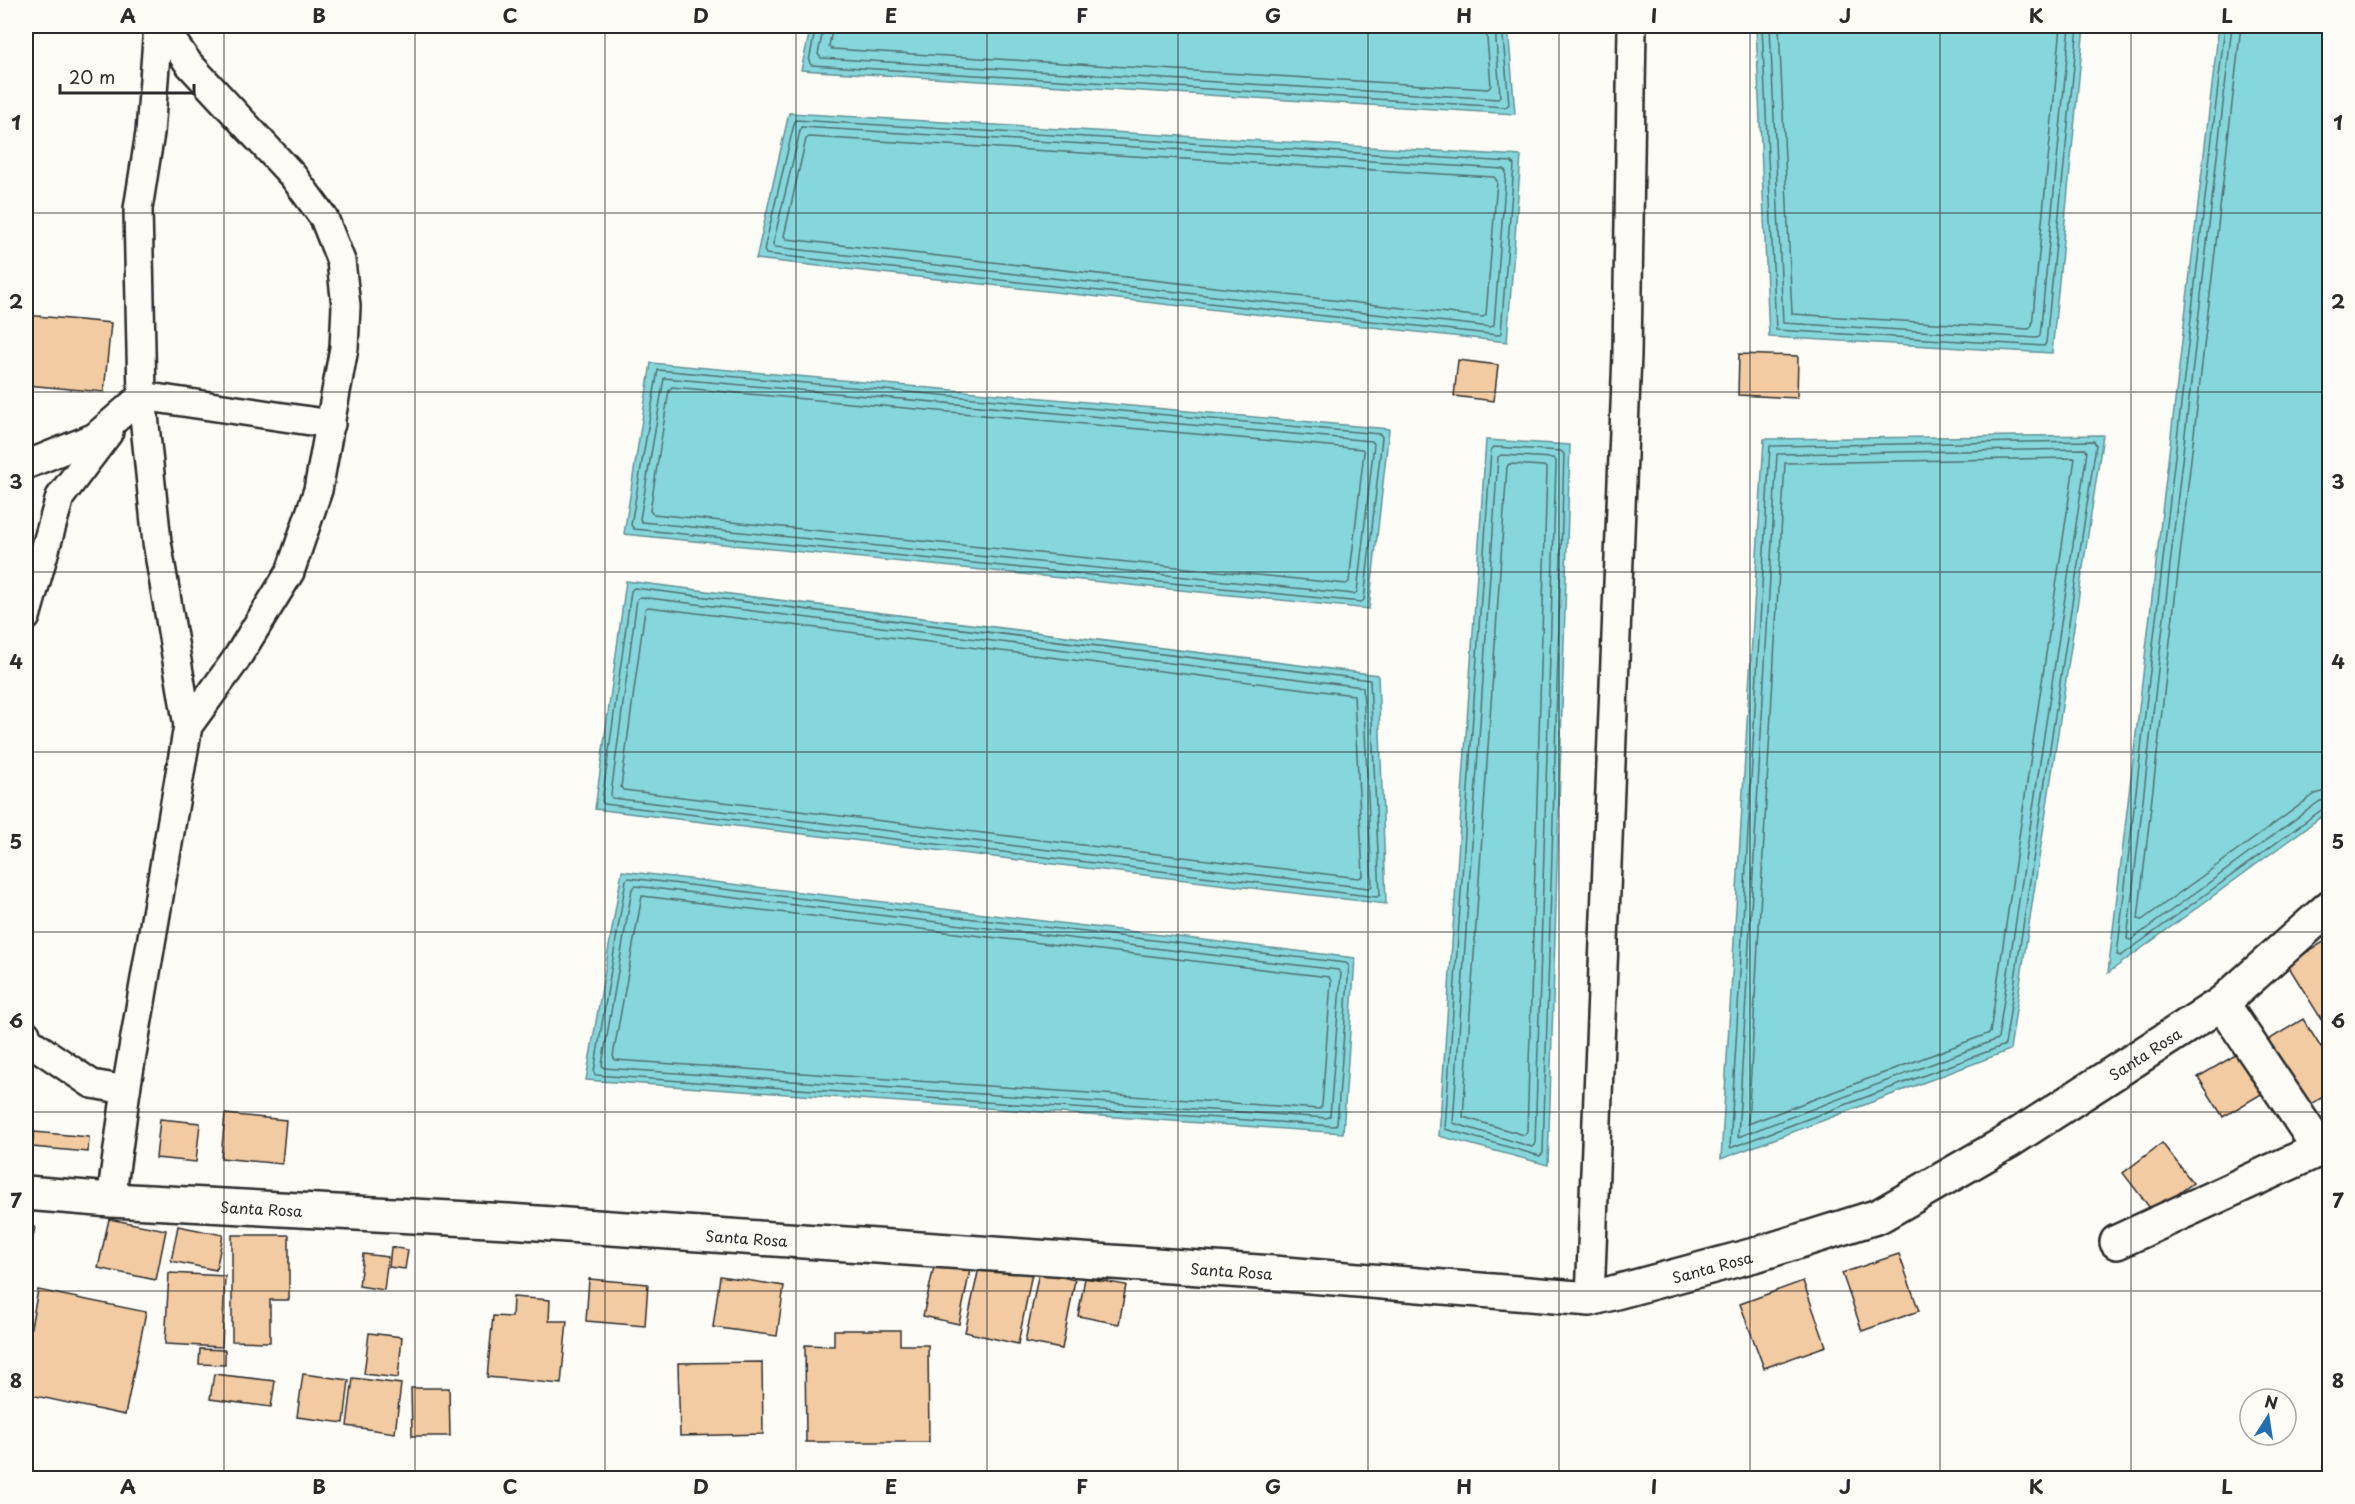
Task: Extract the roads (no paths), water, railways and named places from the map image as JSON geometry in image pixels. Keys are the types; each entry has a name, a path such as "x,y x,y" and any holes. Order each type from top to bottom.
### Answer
{"street":[{"name":"Santa Rosa","path":"26,1193 111,1200 519,1221 1273,1273 1590,1299 1758,1254 1878,1215 2009,1141 2222,1003 2330,907"},
{"path":"2117,1242 2325,1146 2222,1003"}],"lane":[{"path":"111,1200 126,1089 188,726 157,542 142,396 138,209 150,133 160,26"},
{"path":"160,26 189,64 293,176 324,218 341,261 346,306 344,348 332,424 318,490 290,572 236,661 188,726"},
{"path":"1590,1299 1627,354 1632,26"},
{"path":"26,617 60,497 96,445 142,396"},
{"path":"26,465 95,437 142,396 332,424"},
{"path":"26,1034 27,1040 92,1084 126,1089"}],"water":[{"path":"811,26 1508,26 1515,114 801,70"},
{"path":"1756,26 2084,26 2052,353 1769,337"},
{"path":"2219,26 2329,26 2329,811 2108,973"},
{"path":"789,113 1521,156 1507,342 756,259"},
{"path":"651,363 1389,429 1369,609 624,534"},
{"path":"2103,435 2010,1050 1721,1159 1764,439"},
{"path":"1486,440 1570,445 1548,1165 1439,1136"},
{"path":"626,581 1378,675 1386,904 595,809"},
{"path":"622,871 1355,958 1343,1133 586,1080"}]}
